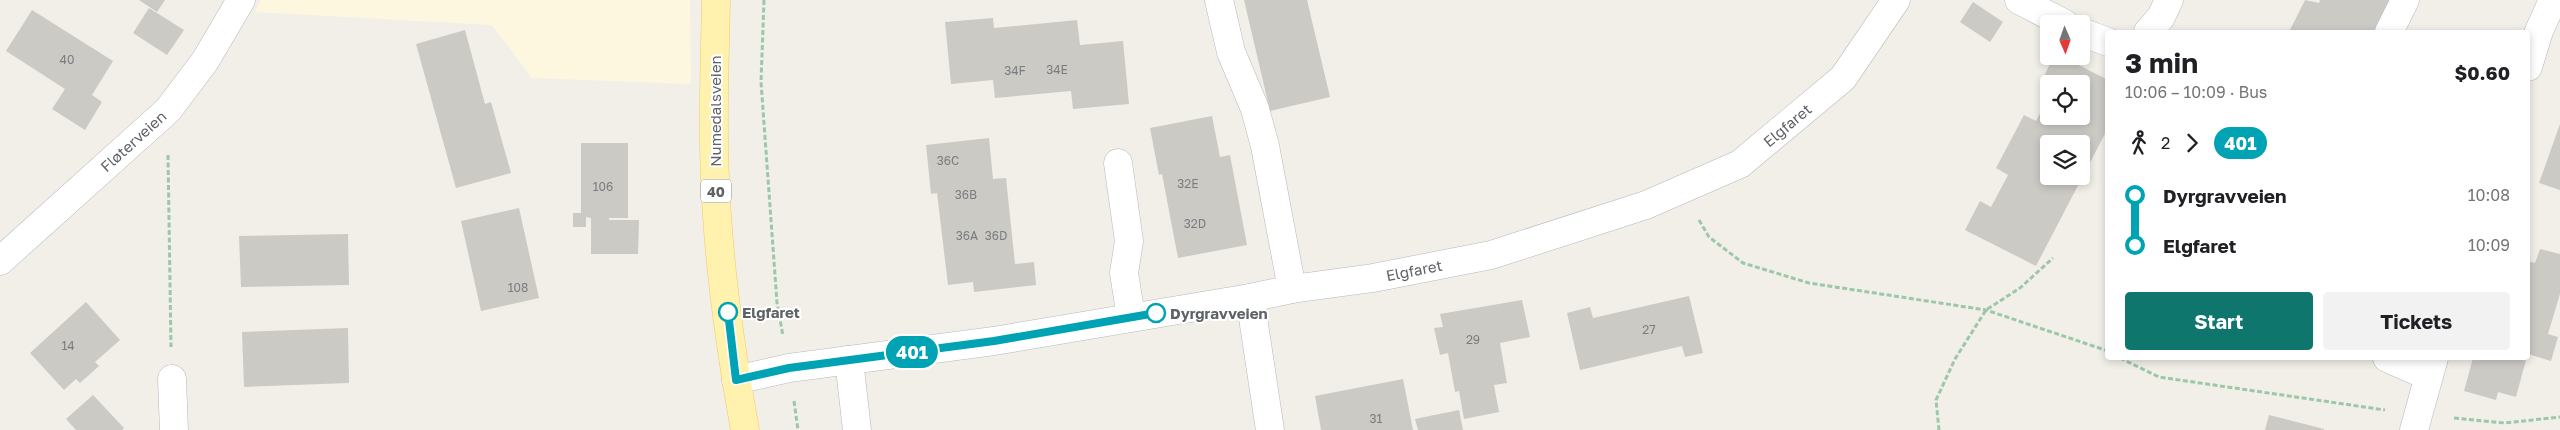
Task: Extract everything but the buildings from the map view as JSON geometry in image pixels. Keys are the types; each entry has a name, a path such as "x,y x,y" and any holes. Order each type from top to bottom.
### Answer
{"main road":[{"name":"Numedalsveien","path":"716,0 715,179 720,255 736,380 745,430"}],"street":[{"name":"Fløterveien","path":"0,261 168,110 205,62 241,0"},
{"path":"1219,0 1230,52 1255,109 1265,146 1292,289"},
{"name":"Elgfaret","path":"736,380 789,368 994,341 1250,298 1292,289 1373,278 1492,255 1646,205 1740,164 1843,78 1896,0"},
{"path":"2019,0 2048,15"},
{"path":"2150,30 2161,17 2169,0"},
{"path":"2390,30 2405,0"},
{"path":"2530,61 2539,32 2553,0"},
{"path":"2090,35 2105,41"},
{"path":"1118,163 1129,241 1124,273 1131,317"},
{"path":"1250,298 1270,430"},
{"path":"848,360 857,430"},
{"path":"2397,360 2431,367 2416,422"},
{"path":"172,379 174,430"}],"path":[{"path":"764,0 761,82 777,303 798,430"},
{"path":"168,110 172,379"},
{"path":"1681,189 1709,237 1743,263 1809,283 1986,310 2105,350"},
{"path":"1939,430 1936,400 1955,359 1986,310 2020,288 2054,258"},
{"path":"2124,360 2158,377 2416,422 2505,423 2560,417"}],"shaded area":[{"path":"261,0 690,0 691,84 532,78 492,25 255,12"}],"bus line":[{"name":"401","path":"728,312 736,380 789,368 994,341 1156,313"}],"place":[{"name":"Elgfaret","path":"728,312"},
{"name":"Dyrgravveien","path":"1156,313"}]}
